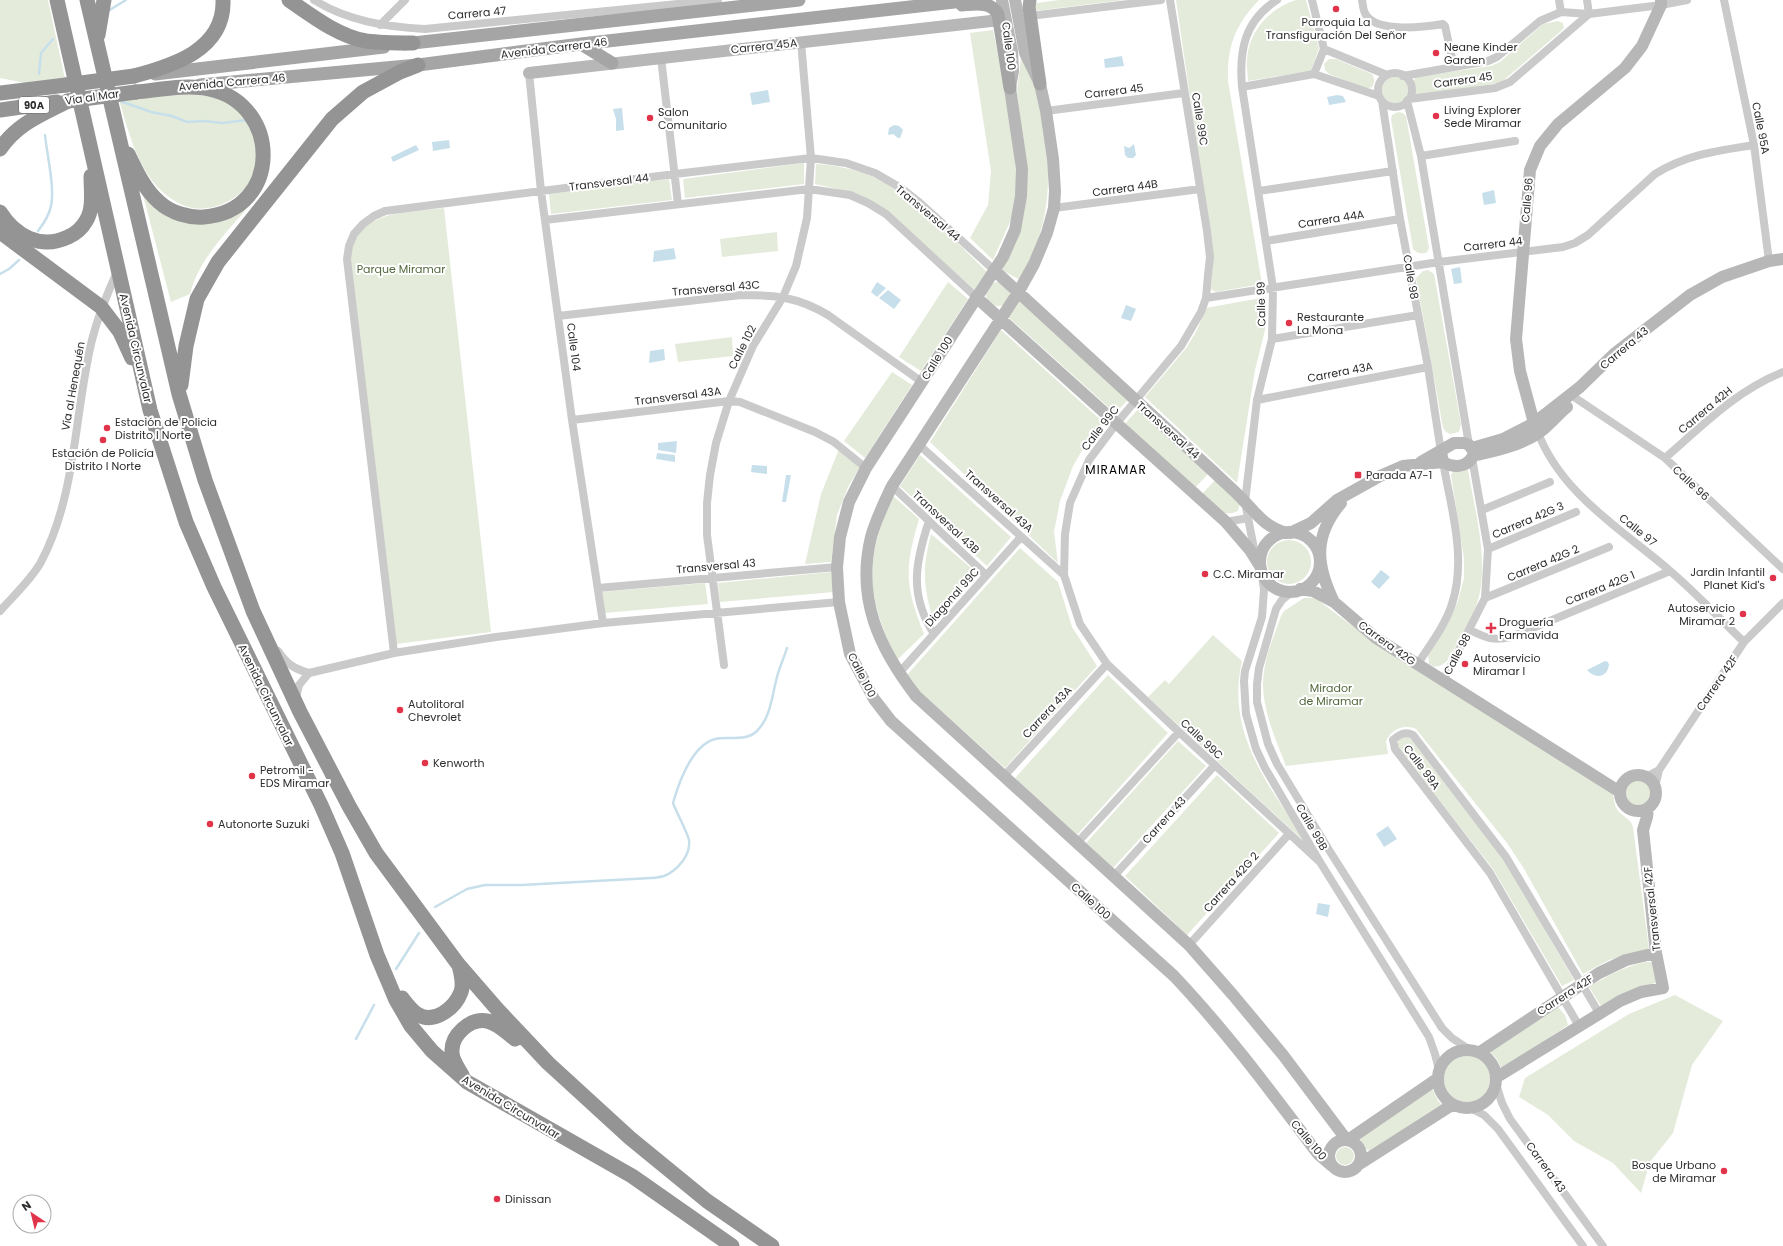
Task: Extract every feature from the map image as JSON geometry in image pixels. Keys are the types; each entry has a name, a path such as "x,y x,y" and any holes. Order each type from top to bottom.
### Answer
{"highway":[{"name":"Avenida Circunvalar","path":"87,0 117,134 179,394 205,480 253,611 295,703 349,806 376,853 458,964 497,1009 540,1054 630,1138 707,1201 772,1246"},
{"path":"98,46 98,30 104,0"},
{"name":"Vía al Mar","path":"0,93 134,76 178,62 191,56 212,38 221,20 223,0"},
{"path":"289,0 332,28 348,35 365,40 413,43"},
{"name":"Avenida Circunvalar","path":"57,4 150,410 186,522 214,587 342,853 377,955 396,1000 411,1026 432,1051 467,1082 632,1176 732,1246"},
{"path":"179,394 186,346 197,299 218,262 332,119 349,102 363,92 393,75 418,65"},
{"path":"0,84 26,88 66,85"},
{"name":"Vía al Mar","path":"0,110 136,92 196,87 220,92 236,101 255,120 262,136 264,157 258,182 247,198 240,204 222,213 201,217 189,216 176,212 159,202 145,185 117,134"},
{"path":"0,149 8,138 22,124 68,101"},
{"path":"0,212 15,230 33,240 41,242 57,241 71,236 80,229 89,215 91,194 90,145"},
{"path":"0,232 102,307 125,342 150,410"},
{"path":"377,955 402,997 418,1014 428,1018 443,1014 454,1005 462,991 462,979 458,964"},
{"path":"467,1082 455,1062 452,1050 459,1033 473,1022 487,1021 495,1023 528,1049 540,1054"}],"main road":[{"name":"Avenida Carrera 46","path":"134,76 798,0"},
{"name":"Avenida Carrera 46","path":"136,92 418,65 581,44 972,0"},
{"path":"1030,0 1028,7 1040,84"},
{"path":"923,6 928,10 987,4 996,9 1000,20 1010,88"},
{"path":"614,21 660,7"},
{"path":"581,44 612,63"}],"street":[{"name":"Carrera 47","path":"314,0 341,13 380,25 425,28 660,7 713,0"},
{"path":"380,25 405,0"},
{"name":"Calle 100","path":"1002,0 1012,51 1013,71 1010,88 1022,169 1021,196 1015,230 1003,257 866,468 849,502 840,537 837,567 839,602 850,654 874,699 891,721 1174,976 1219,1025 1318,1154 1332,1166"},
{"name":"Calle 100","path":"1015,0 1025,53 1040,84 1046,111 1053,159 1055,191 1054,208 1047,233 1034,264 1019,291 918,444 892,486 879,513 871,537 866,572 871,612 884,649 916,696 1189,945 1283,1055 1347,1140"},
{"path":"1030,16 1161,0"},
{"name":"Calle 99C","path":"1170,0 1210,257 1206,298 1193,327 1181,346 1098,446 1089,460 1070,503 1065,534 1064,575 1080,624 1107,664 1178,732 1320,862"},
{"name":"Calle 99","path":"1259,566 1245,502 1257,400 1272,339 1274,288 1240,67 1242,52 1251,26 1263,10 1277,0"},
{"path":"1312,0 1324,49 1314,74"},
{"path":"1362,0 1366,16 1378,22 1410,28 1443,24 1445,26 1454,67"},
{"path":"1559,0 1561,12 1589,14 1687,0"},
{"path":"1587,0 1589,14"},
{"name":"Calle 95A","path":"1724,0 1754,145 1769,262"},
{"name":"Calle 96","path":"1536,428 1520,371 1516,339 1530,170 1540,146 1558,124 1624,68 1642,46 1661,3"},
{"name":"Carrera 45","path":"1403,76 1488,61 1497,57 1540,22 1561,12"},
{"name":"Carrera 45","path":"1408,100 1495,88 1510,82 1589,14"},
{"name":"Carrera 45A","path":"529,73 1000,20"},
{"name":"Calle 102","path":"724,665 707,535 707,503 716,442 729,401 753,346 783,297 796,266 807,218 811,158 801,42"},
{"path":"1324,49 1388,75"},
{"path":"661,58 678,204"},
{"name":"Calle 104","path":"529,73 545,220 572,420 603,623"},
{"path":"1242,87 1314,74 1380,99 1392,107 1397,107 1408,100 1411,86 1403,76 1396,73 1388,75 1380,82 1378,86 1380,99"},
{"name":"Carrera 45","path":"1046,111 1184,94"},
{"name":"Calle 98","path":"1380,99 1400,219 1428,367 1458,547 1459,571 1452,605 1417,665"},
{"name":"Calle 98","path":"1408,100 1421,156 1488,549 1485,598 1470,630 1442,681 1618,787"},
{"path":"1421,156 1515,141"},
{"name":"Carrera 44","path":"1206,298 1439,262 1563,247 1582,240 1655,174 1669,166 1696,155 1754,145"},
{"name":"Transversal 44","path":"394,653 347,259 349,246 354,234 363,224 374,216 385,211 811,158 846,163 875,173 901,188 920,203 1019,291 1245,502 1261,520 1288,533"},
{"path":"1259,191 1393,171"},
{"path":"545,220 809,189 850,195 868,203 886,214 1000,319 1226,522 1259,566 1266,581 1279,590 1297,590 1307,586 1314,579 1318,570 1322,541 1328,521 1335,510 1351,493"},
{"name":"Carrera 44B","path":"1054,208 1200,189"},
{"name":"Carrera 44A","path":"1266,241 1400,219"},
{"name":"Carrera 43","path":"1472,452 1503,439 1536,428 1573,397 1614,354 1690,295 1722,277 1783,259"},
{"name":"Vía al Henequén","path":"0,611 40,563 57,522 69,474 92,341 102,307 118,269"},
{"name":"Transversal 43C","path":"558,316 742,295 772,295 813,306 922,382"},
{"path":"1272,339 1418,315"},
{"name":"Carrera 43A","path":"1257,400 1428,367"},
{"name":"Carrera 42H","path":"1665,458 1732,400 1767,378 1783,372"},
{"name":"Calle 96","path":"1573,397 1665,458 1783,569"},
{"name":"Transversal 43A","path":"572,420 729,401 740,402 815,432 834,442 866,468"},
{"name":"Calle 97","path":"1536,428 1542,443 1561,475 1587,503 1670,571 1744,642"},
{"path":"1259,566 1266,544 1271,539 1311,523 1330,505 1392,471 1403,466 1442,457 1449,445 1454,443 1464,443 1472,452 1466,463 1458,466 1450,465 1442,457"},
{"name":"Transversal 43A","path":"918,444 1064,575"},
{"path":"1482,510 1550,482"},
{"name":"Transversal 43B","path":"892,486 986,575"},
{"name":"Carrera 42G 3","path":"1488,549 1576,512"},
{"path":"1226,522 1248,518"},
{"path":"929,521 920,547 916,583 920,606 927,623 934,634"},
{"path":"1288,533 1304,536 1312,542 1317,551 1319,560"},
{"name":"Diagonal 99C","path":"899,673 1021,537"},
{"name":"Carrera 42G 2","path":"1485,598 1609,547"},
{"name":"Carrera 42G","path":"1319,560 1327,588 1334,602"},
{"name":"Calle 99B","path":"1259,566 1264,590 1262,617 1245,676 1245,706 1248,724 1256,749 1265,768 1320,862 1429,1036 1435,1054 1438,1074"},
{"name":"Transversal 43","path":"598,588 837,567"},
{"name":"Carrera 42G 1","path":"1470,630 1490,639 1498,640 1511,637 1670,571"},
{"name":"Carrera 42G","path":"1297,590 1313,592 1334,602 1376,638 1442,681"},
{"name":"Calle 99B","path":"1297,590 1282,600 1276,609 1259,668 1257,702 1268,744 1277,764 1329,850 1442,1028 1452,1038 1475,1051"},
{"path":"253,611 285,661 297,670 309,673 394,653 603,623 839,602"},
{"name":"Carrera 42F","path":"1655,787 1659,770 1744,642 1783,603"},
{"name":"Carrera 43A","path":"1004,776 1107,664"},
{"path":"295,703 296,692 299,685 309,673"},
{"path":"1077,843 1178,732"},
{"name":"Calle 99A","path":"1579,1026 1490,874 1395,749 1393,740 1401,734 1408,733 1413,736 1506,857 1599,1013"},
{"name":"Carrera 43","path":"1114,876 1215,765"},
{"name":"Carrera 42F","path":"1646,777 1659,770"},
{"path":"1639,775 1646,777 1655,787 1655,799 1648,808 1640,811 1633,810 1624,804 1618,787 1632,776 1639,775"},
{"name":"Transversal 42F","path":"1643,830 1648,808"},
{"name":"Transversal 42F","path":"1599,1013 1620,1001 1641,992 1663,988 1656,953 1643,830 1633,810"},
{"name":"Carrera 42G 2","path":"1189,945 1289,834"},
{"name":"Carrera 42F","path":"1475,1051 1612,966 1626,960 1656,953"},
{"path":"1497,1081 1599,1013"},
{"path":"1347,1140 1438,1074 1444,1061 1451,1054 1460,1050 1475,1051 1488,1058 1494,1067 1497,1081 1493,1093 1488,1100 1480,1106 1472,1109 1461,1108 1452,1105 1441,1094 1438,1074"},
{"name":"Carrera 43","path":"1497,1081 1502,1103 1510,1119 1603,1246"},
{"path":"1358,1165 1361,1152 1356,1144 1347,1140 1337,1141 1330,1148 1328,1157 1332,1166 1340,1171 1350,1171 1452,1105"},
{"name":"Carrera 43","path":"1472,1109 1484,1116 1498,1129 1583,1246"}],"green space":[{"path":"0,0 48,0 65,79 30,84 0,78"},
{"path":"1059,0 1124,0 1034,11 1034,5 1037,3"},
{"path":"1176,0 1259,0 1244,18 1234,37 1229,57 1228,81 1262,284 1216,292 1211,289 1213,256"},
{"path":"1296,0 1306,0 1319,48 1311,71 1248,81 1247,62 1249,49 1257,30 1262,22 1270,15"},
{"path":"1558,21 1563,23 1564,28 1504,80 1497,83 1421,96 1416,95 1413,88 1413,81 1416,77 1491,66 1500,62 1543,24"},
{"path":"993,30 1010,116 1016,171 1016,195 1012,217 993,260 970,238 988,205 991,171 970,33"},
{"path":"1021,57 1038,96 1046,147 1048,187 1043,224 1030,261 1020,280 1002,270 1018,231 1027,176 1017,91"},
{"path":"1329,59 1336,59 1372,74 1374,77 1374,84 1372,87 1365,89 1329,74 1325,70 1324,64"},
{"path":"1395,77 1404,81 1408,90 1404,99 1395,103 1386,99 1382,90 1386,81"},
{"path":"186,94 213,97 235,108 248,121 255,140 257,161 254,174 250,182 237,196 211,208 201,209 187,207 166,195 154,183 147,174 137,154 119,100"},
{"path":"1398,112 1403,113 1406,116 1429,248 1427,252 1423,253 1413,249 1391,119 1392,115"},
{"path":"804,163 804,184 685,198 683,179"},
{"path":"816,164 845,168 873,177 889,185 919,207 988,273 976,291 885,210 851,192 815,184"},
{"path":"669,179 672,200 551,214 549,194"},
{"path":"143,195 155,205 231,215 256,198 227,231 209,255 194,280 190,294 171,302"},
{"name":"Parque Miramar","path":"444,208 491,632 396,644 350,260 354,243 362,231 372,222 399,213"},
{"path":"777,232 778,251 722,257 720,239"},
{"path":"1428,270 1434,274 1461,424 1459,432 1450,434 1443,428 1416,278 1423,271"},
{"path":"948,282 968,299 921,371 899,357"},
{"path":"998,282 1006,286 1010,294 1006,302 998,306 990,302 986,294 990,286"},
{"path":"1266,297 1265,330 1255,370 1237,483 1145,397 1187,347 1197,330 1206,308"},
{"path":"1019,299 1128,400 1115,413 1007,316"},
{"path":"1001,330 1104,423 1083,449 1073,466 1060,501 1054,532 1058,563 930,442"},
{"path":"732,337 733,356 678,362 675,344"},
{"path":"892,372 912,385 865,458 844,441"},
{"path":"1139,408 1209,473 1194,489 1124,425"},
{"path":"839,449 860,467 848,487 837,515 831,562 805,564 821,494"},
{"path":"920,455 1011,537 987,566 900,486"},
{"path":"1465,467 1468,470 1480,537 1482,555 1481,588 1471,619 1447,661 1436,667 1429,664 1428,653 1450,619 1458,601 1464,578 1464,558 1451,475 1454,470"},
{"path":"1217,478 1240,504 1238,511 1232,513 1222,512 1214,507 1202,494"},
{"path":"893,496 919,519 911,552 909,578 913,603 924,634 897,660 879,616 875,600 872,573 875,546 883,520"},
{"path":"931,534 977,573 934,622 925,578 926,558"},
{"path":"1285,540 1293,540 1305,546 1311,558 1311,566 1305,578 1293,584 1285,584 1273,578 1267,566 1267,558 1273,546"},
{"path":"1020,548 1058,582 1072,627 1097,666 1005,768 920,692 907,675"},
{"path":"831,572 834,592 720,602 718,583"},
{"path":"705,583 708,604 604,613 601,592"},
{"name":"Mirador de Miramar","path":"1304,598 1313,598 1318,600 1385,649 1490,716 1598,780 1613,794 1615,806 1619,812 1631,822 1633,827 1649,949 1609,960 1583,974 1523,867 1507,843 1416,729 1402,727 1391,733 1386,741 1388,754 1286,766 1273,732 1266,708 1263,684 1264,672 1269,651 1281,616 1284,611"},
{"path":"1213,635 1242,661 1238,688 1240,713 1245,736 1254,759 1266,781 1308,845 1148,697 1165,680 1169,684"},
{"path":"1108,675 1168,733 1077,835 1015,778"},
{"path":"1406,736 1411,739 1504,860 1574,980 1562,986 1493,869 1398,747 1399,740"},
{"path":"1178,741 1206,766 1113,868 1086,843"},
{"path":"1217,775 1279,833 1187,935 1125,876"},
{"path":"1638,777 1644,778 1651,784 1654,793 1653,799 1647,806 1638,809 1632,808 1625,802 1622,793 1623,787 1629,780"},
{"path":"1645,962 1653,962 1656,983 1627,992 1601,1006 1589,987 1616,972"},
{"path":"1675,995 1723,1021 1692,1065 1673,1133 1650,1162 1641,1193 1613,1163 1574,1141 1548,1115 1519,1097 1525,1078 1629,1014"},
{"path":"1557,1006 1565,1015 1568,1025 1502,1070 1497,1059 1490,1052"},
{"path":"1467,1056 1480,1060 1486,1066 1490,1079 1486,1092 1480,1098 1467,1102 1454,1098 1448,1092 1444,1079 1448,1066 1454,1060"},
{"path":"1432,1088 1438,1101 1445,1107 1370,1151 1366,1149 1359,1137"},
{"path":"1345,1147 1351,1150 1354,1156 1351,1162 1345,1165 1339,1162 1336,1156 1339,1150"}],"water":[{"path":"1122,56 1124,66 1105,68 1104,59"},
{"path":"768,90 770,102 752,105 750,93"},
{"path":"1337,95 1343,96 1346,102 1329,105 1327,97"},
{"path":"622,108 624,130 616,131 616,119 613,109"},
{"path":"894,125 899,126 903,130 900,138 893,134 888,135 889,128"},
{"path":"449,140 450,148 433,151 432,142"},
{"path":"1134,144 1136,155 1133,158 1128,158 1125,155 1124,146 1129,148"},
{"path":"416,145 419,150 393,162 391,157"},
{"path":"1494,190 1496,203 1484,205 1482,193"},
{"path":"674,248 676,259 653,262 654,251"},
{"path":"1460,267 1462,283 1454,284 1451,269"},
{"path":"877,282 886,288 877,297 871,292"},
{"path":"888,290 901,300 894,309 879,298"},
{"path":"1126,305 1136,309 1131,321 1121,318"},
{"path":"664,349 665,360 649,363 650,351"},
{"path":"677,441 676,453 658,450 658,443"},
{"path":"657,453 675,455 675,462 656,459"},
{"path":"752,465 767,466 767,474 751,472"},
{"path":"786,475 791,475 786,502 782,502"},
{"path":"1381,570 1390,577 1379,589 1371,582"},
{"path":"1605,661 1608,662 1609,665 1606,673 1603,675 1597,676 1587,670"},
{"path":"1388,826 1397,839 1384,847 1376,834"},
{"path":"1318,903 1330,905 1328,917 1316,914"}],"waterway":[{"path":"108,11 126,0"},
{"path":"39,74 41,53 53,39"},
{"path":"120,101 151,112 172,116 187,122 205,121 222,123 247,120"},
{"path":"38,231 49,213 52,199 45,135"},
{"path":"0,274 9,269 19,260"},
{"path":"435,907 467,889 485,885 522,885 653,878 669,874 682,862 689,846 688,836 673,803 687,766 699,749 707,743 720,738 742,738 757,731 768,713 778,674 787,648"},
{"path":"396,969 419,933"},
{"path":"356,1039 374,1005"}],"place":[{"name":"Parroquia La Transfiguración Del Señor","path":"1336,9"},
{"name":"Neane Kinder Garden","path":"1436,53"},
{"name":"Living Explorer Sede Miramar","path":"1436,116"},
{"name":"Salon Comunitario","path":"650,118"},
{"name":"Restaurante La Mona","path":"1289,323"},
{"name":"Estación de Policia Distrito I Norte","path":"107,428"},
{"name":"Estación de Policía Distrito I Norte","path":"103,440"},
{"name":"Parada A7-1","path":"1358,475"},
{"name":"C.C. Miramar","path":"1205,574"},
{"name":"Jardin Infantil Planet Kid's","path":"1773,578"},
{"name":"Autoservicio Miramar 2","path":"1743,614"},
{"name":"Droguería Farmavida","path":"1491,628"},
{"name":"Autoservicio Miramar I","path":"1465,664"},
{"name":"Autolitoral Chevrolet","path":"400,710"},
{"name":"Kenworth","path":"425,763"},
{"name":"Petromil - EDS Miramar","path":"252,776"},
{"name":"Autonorte Suzuki","path":"210,824"},
{"name":"Bosque Urbano de Miramar","path":"1724,1171"},
{"name":"Dinissan","path":"497,1199"}],"district":[{"name":"MIRAMAR","path":"1116,470"}]}
